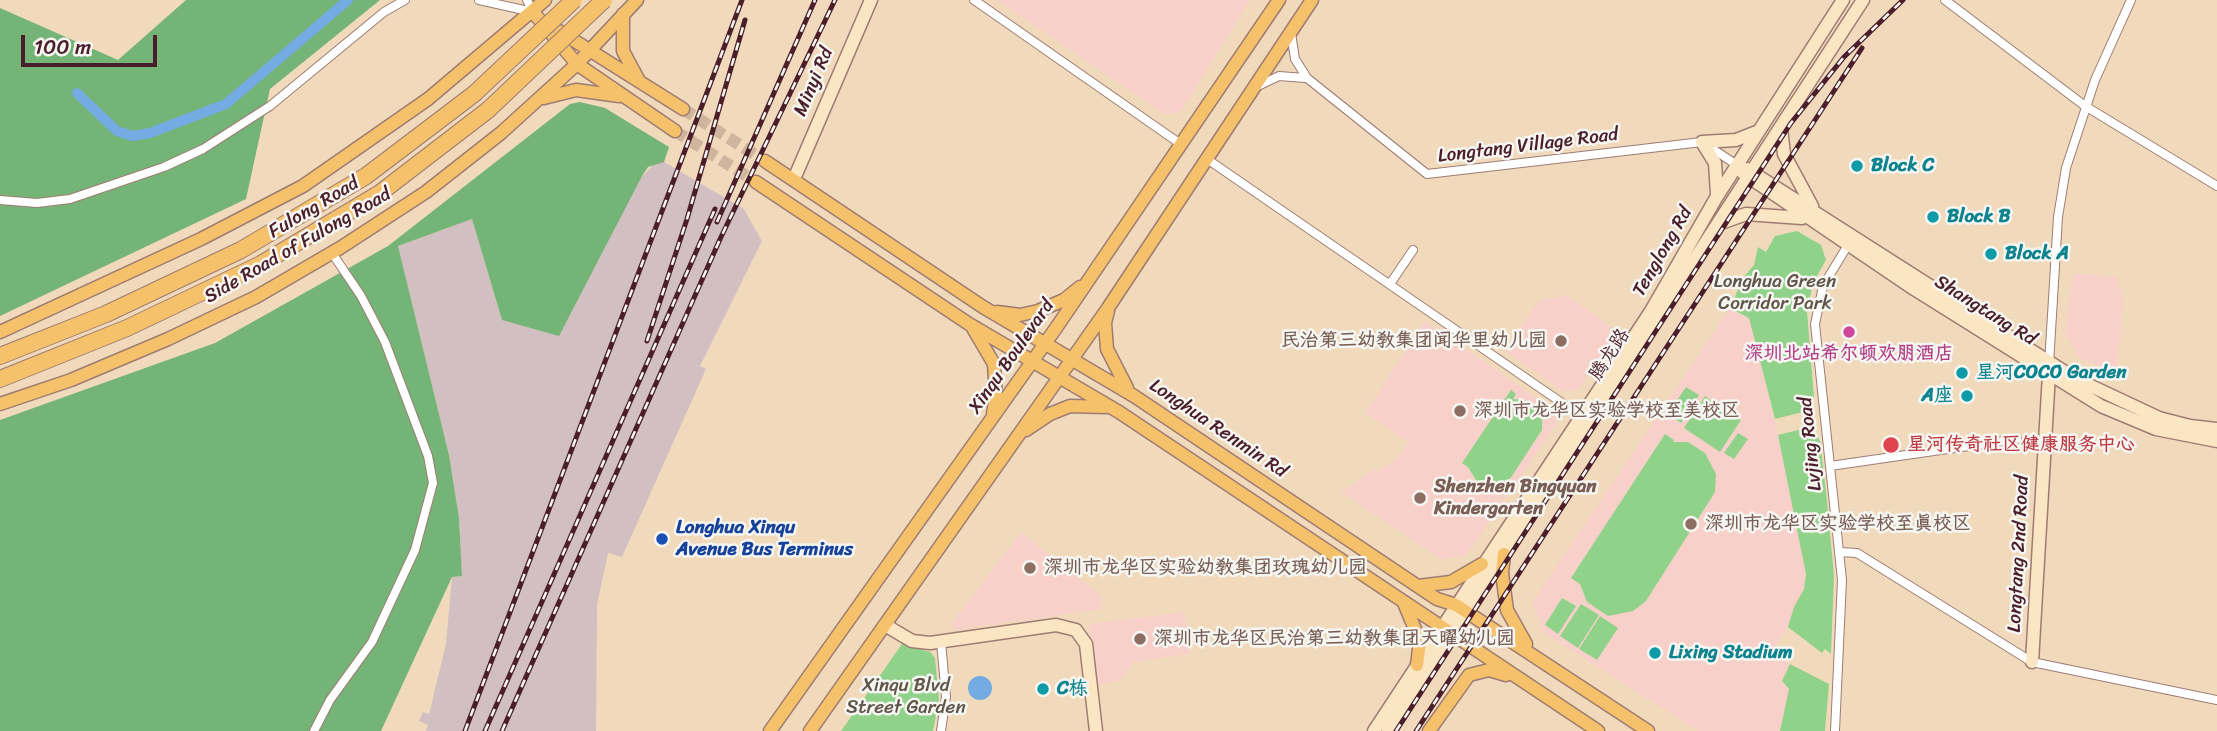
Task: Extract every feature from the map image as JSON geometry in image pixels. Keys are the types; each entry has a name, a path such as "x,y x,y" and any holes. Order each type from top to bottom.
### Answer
{"highway":[{"name":"Fulong Road","path":"0,356 106,314 241,250 366,176 474,94 574,0"},
{"name":"Fulong Road","path":"0,379 127,328 261,264 380,193 488,110 604,0"}],"main road":[{"path":"0,332 201,239 303,186 428,99 545,0"},
{"name":"Side Road of Fulong Road","path":"0,404 71,380 169,339 335,258 426,192 534,102 577,64 637,0"},
{"name":"Minyi Rd","path":"793,179 870,0"},
{"name":"Xinqu Boulevard","path":"770,731 1045,345 1279,0"},
{"path":"810,731 1111,303 1312,0"},
{"name":"Tenglong Rd","path":"1374,731 1417,665 1462,608 1482,564 1651,310 1716,198 1843,0"},
{"name":"腾龙路","path":"1462,608 1504,554 1863,0"},
{"path":"533,12 589,52 683,109"},
{"path":"533,12 577,64 675,131"},
{"path":"623,14 623,51 632,72 641,82"},
{"path":"534,102 561,92 576,90 623,97"},
{"path":"1782,126 1780,137 1784,153 1817,218"},
{"path":"1716,198 1714,163 1702,142 1736,140 1759,130"},
{"name":"Longhua Renmin Rd","path":"765,161 983,307 1134,396 1437,599 1462,608 1647,731"},
{"name":"Shangtang Rd","path":"1737,165 2049,369 2135,409 2190,426 2217,429"},
{"name":"Longhua Renmin Rd","path":"756,182 969,324 1119,412 1598,731"},
{"path":"1717,225 1745,214 1817,218"},
{"name":"Shangtang Rd","path":"1817,218 1848,245 2128,419 2185,436 2217,441"},
{"path":"983,307 1010,314 1038,311 1063,300 1090,278"},
{"path":"1111,303 1105,323 1107,349 1120,379 1134,396"},
{"path":"969,324 982,340 993,364 996,396 989,423"},
{"name":"Longtang 2nd Road","path":"2032,662 2049,369"},
{"path":"1014,440 1050,414 1072,406 1101,405 1119,412"},
{"path":"1504,554 1503,588 1511,621 1522,640 1538,657"},
{"path":"1416,585 1451,582 1482,564"},
{"path":"1402,600 1413,618 1420,641 1417,665"},
{"path":"885,625 912,641 941,642 1056,625 1076,630 1086,644 1096,731"},
{"path":"1388,731 1447,630"},
{"path":"1429,731 1461,682 1474,673 1495,671 1527,683"}],"street":[{"path":"0,200 37,203 70,200 164,167 203,149 270,106 384,12 405,0"},
{"path":"479,0 533,12"},
{"path":"527,0 533,12"},
{"path":"974,0 1182,145"},
{"path":"1945,0 2085,106 2217,186"},
{"name":"Longtang 2nd Road","path":"2049,369 2062,191 2085,106 2132,0"},
{"name":"Longtang Village Road","path":"1291,33 1295,60 1307,78 1427,174 1702,142"},
{"path":"1251,93 1273,78 1292,75 1307,78"},
{"path":"1702,142 1737,165"},
{"path":"1208,159 1581,416"},
{"name":"Lvjing Road","path":"1835,731 1842,625 1839,552 1816,313 1827,277 1848,245"},
{"path":"1390,284 1413,250"},
{"path":"314,731 330,700 372,642 415,550 433,483 428,456 385,342 361,296 335,258"},
{"path":"1830,466 2017,439"},
{"path":"1839,552 1857,553 2032,662 2217,700"},
{"path":"941,642 946,697 941,731"}],"shaded area":[{"path":"997,0 1250,0 1182,110 1164,114"},
{"path":"656,162 664,162 744,209 762,241 700,366 706,369 622,557 608,553 597,605 596,731 426,731 428,725 419,721 423,712 429,714 446,644 452,577 462,576 459,518 449,455 398,246 472,219 502,320"},
{"path":"2074,273 2117,277 2123,300 2117,373 2079,358 2065,332"},
{"name":"民治第三幼教集团闻华里幼儿园","path":"1567,295 1617,331 1579,389 1564,392 1505,351 1538,301"},
{"name":"深圳市龙华区实验学校至真校区","path":"1730,308 1749,318 1788,474 1806,574 1804,589 1794,607 1788,627 1772,651 1790,664 1782,681 1789,688 1780,731 1698,731 1544,633 1532,602"},
{"name":"深圳市龙华区实验学校至美校区","path":"1425,321 1553,409 1556,425 1466,556 1441,559 1341,492 1375,469 1377,472 1396,460 1408,442 1365,413"},
{"name":"深圳市龙华区实验幼教集团玫瑰幼儿园","path":"1021,532 1100,595 1102,609 953,630 953,621"},
{"name":"深圳市龙华区民治第三幼教集团天曜幼儿园","path":"1184,612 1190,654 1134,662 1120,681 1097,685 1089,624"}],"green space":[{"path":"186,0 380,0 270,89 246,199 0,316 0,8 118,60"},
{"path":"580,102 605,108 669,147 664,162 648,167 642,176 559,336 502,320 472,219 398,246 449,455 459,518 462,576 452,577 381,731 0,731 0,420 215,343 388,246 570,104"},
{"name":"Longhua Green Corridor Park","path":"1797,231 1821,245 1826,260 1813,283 1807,311 1814,398 1807,411 1775,419 1749,318 1730,308 1743,278 1754,265 1758,247 1766,252 1775,236"},
{"path":"1686,387 1699,395 1681,423 1668,414"},
{"path":"1511,390 1516,394 1513,399 1525,400 1537,409 1542,420 1542,430 1510,479 1499,486 1486,486 1476,480 1462,463"},
{"path":"1705,396 1741,420 1720,452 1684,428"},
{"path":"1806,428 1813,430 1820,441 1827,500 1834,576 1831,654 1825,649 1822,653 1788,627 1794,607 1804,589 1806,574 1778,435"},
{"path":"1738,433 1748,439 1734,459 1724,453"},
{"path":"1665,434 1674,440 1673,442 1688,442 1705,453 1716,474 1715,492 1646,601 1633,611 1608,616 1587,602 1580,584 1571,578"},
{"path":"1562,598 1576,606 1558,634 1545,625"},
{"path":"1581,604 1599,615 1578,648 1560,636"},
{"path":"1600,616 1618,628 1597,660 1579,649"},
{"name":"Xinqu Blvd Street Garden","path":"902,644 930,652 935,658 939,699 933,731 841,731"},
{"path":"1790,664 1829,684 1825,731 1780,731 1789,689 1782,681"}],"water":[{"path":"980,676 989,679 992,688 989,697 980,700 971,697 968,688 971,679"}],"waterway":[{"path":"77,93 117,131 132,136 150,133 226,104 348,0"}],"tunnel":[{"path":"683,109 765,161"},
{"path":"675,131 756,182"}],"railway":[{"path":"465,731 742,0"},
{"path":"717,222 815,0"},
{"path":"502,731 721,237 835,0"},
{"path":"1396,731 1791,123 1844,57 1903,0"},
{"path":"647,341 687,219 745,20"},
{"path":"1416,731 1862,48"},
{"path":"485,731 715,209"}],"place":[{"name":"Block C","path":"1857,166"},
{"name":"Block B","path":"1933,217"},
{"name":"Block A","path":"1991,254"},
{"name":"深圳北站希尔顿欢朋酒店","path":"1849,332"},
{"name":"民治第三幼教集团闻华里幼儿园","path":"1561,341"},
{"name":"星河COCO Garden","path":"1962,373"},
{"name":"A座","path":"1967,396"},
{"name":"深圳市龙华区实验学校至美校区","path":"1460,411"},
{"name":"星河传奇社区健康服务中心","path":"1891,445"},
{"name":"Shenzhen Bingyuan Kindergarten","path":"1420,498"},
{"name":"深圳市龙华区实验学校至真校区","path":"1691,524"},
{"name":"Longhua Xinqu Avenue Bus Terminus","path":"662,539"},
{"name":"深圳市龙华区实验幼教集团玫瑰幼儿园","path":"1030,568"},
{"name":"深圳市龙华区民治第三幼教集团天曜幼儿园","path":"1140,639"},
{"name":"Lixing Stadium","path":"1655,653"},
{"name":"C栋","path":"1043,689"}]}
